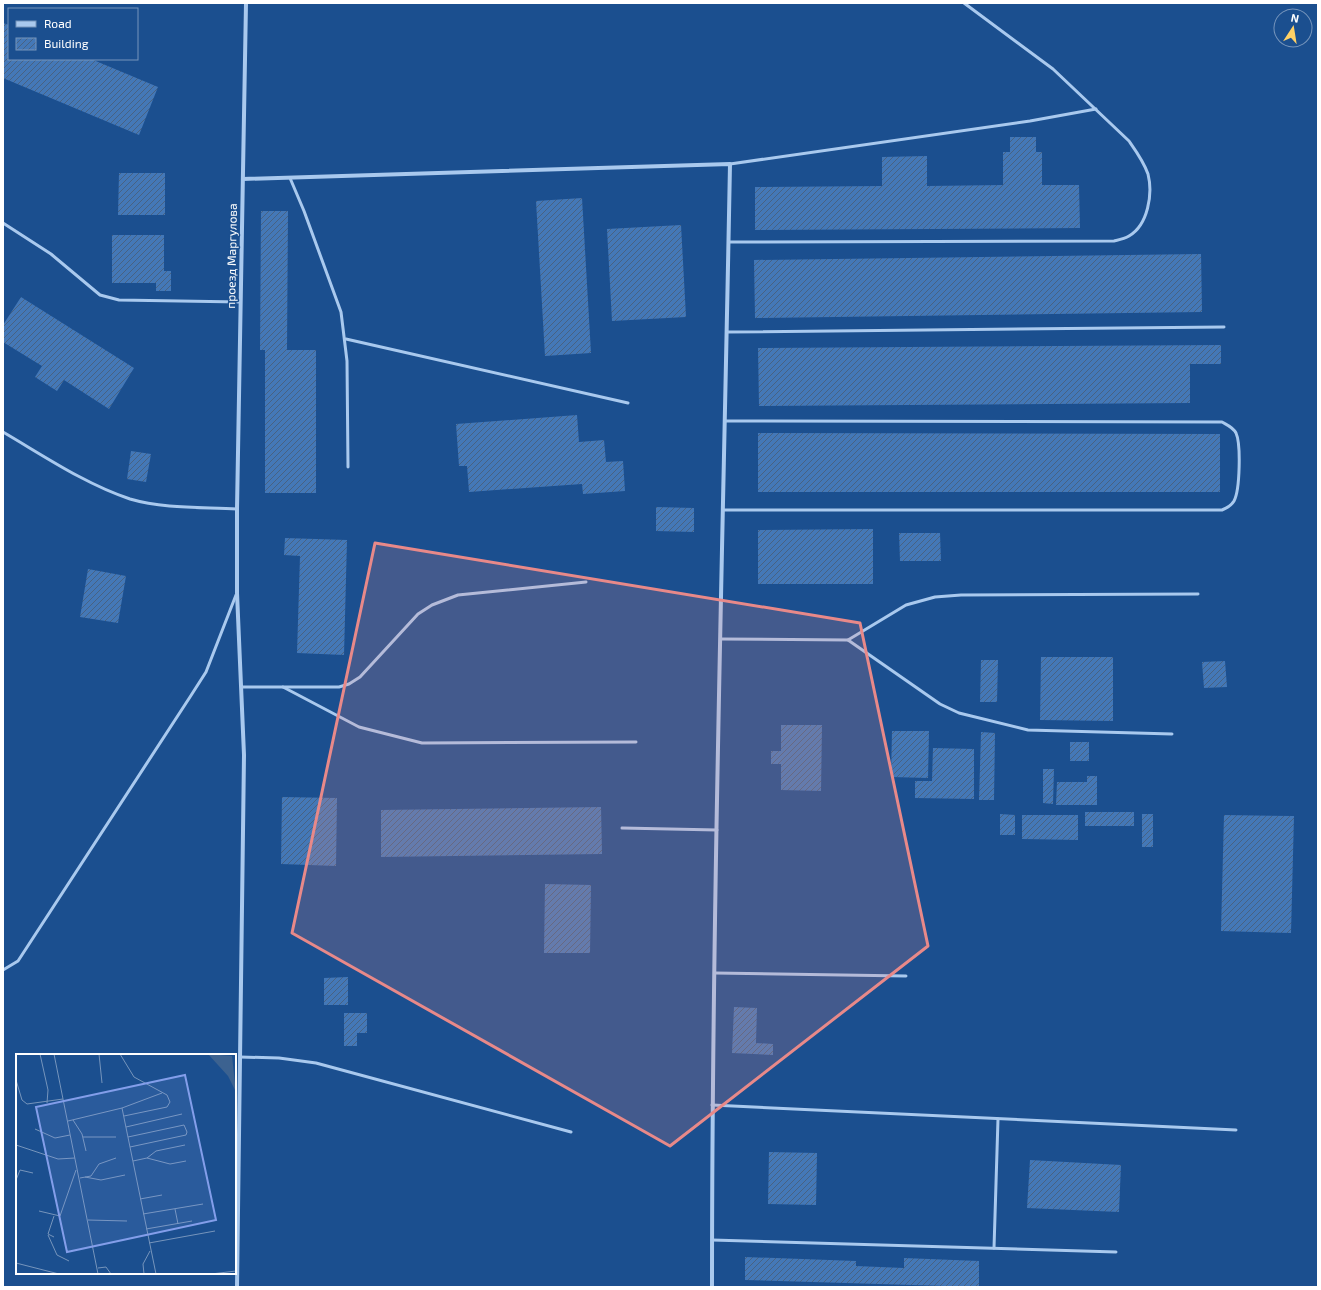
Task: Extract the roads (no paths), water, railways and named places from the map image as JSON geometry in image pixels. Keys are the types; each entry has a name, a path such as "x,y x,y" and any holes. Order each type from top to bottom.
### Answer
{"street":[{"name":"проезд Маргулова","path":"237,1287 244,755 237,593 237,509 246,3"},
{"path":"242,179 730,164 726,421 716,830 712,1105 712,1287"}],"lane":[{"path":"729,242 1114,241 1129,236 1138,228 1145,215 1150,186 1148,174 1140,156 1129,141 1053,69 964,3"},
{"path":"730,164 868,145 1096,110"},
{"path":"290,178 304,210 341,312 346,339 348,467"},
{"path":"3,223 51,254 100,294 109,298 119,300 240,302"},
{"path":"727,332 1224,327"},
{"path":"346,339 628,402"},
{"path":"724,510 1222,510 1228,508 1238,492 1238,440 1236,432 1231,426 1222,422 726,421"},
{"path":"3,432 95,485 131,499 155,504 237,509"},
{"path":"242,687 339,687 349,684 360,677 418,614 432,605 458,595 586,582"},
{"path":"3,970 18,961 206,672 237,593"},
{"path":"721,639 848,640 906,605 935,597 962,595 1198,594"},
{"path":"848,640 940,704 959,713 1028,730 1172,734"},
{"path":"283,687 359,727 422,743 636,742"},
{"path":"622,828 716,830"},
{"path":"715,973 906,976"},
{"path":"240,1057 279,1058 316,1064 571,1132"},
{"path":"712,1105 1236,1130"},
{"path":"994,1248 998,1119"},
{"path":"712,1240 1116,1252"}]}
